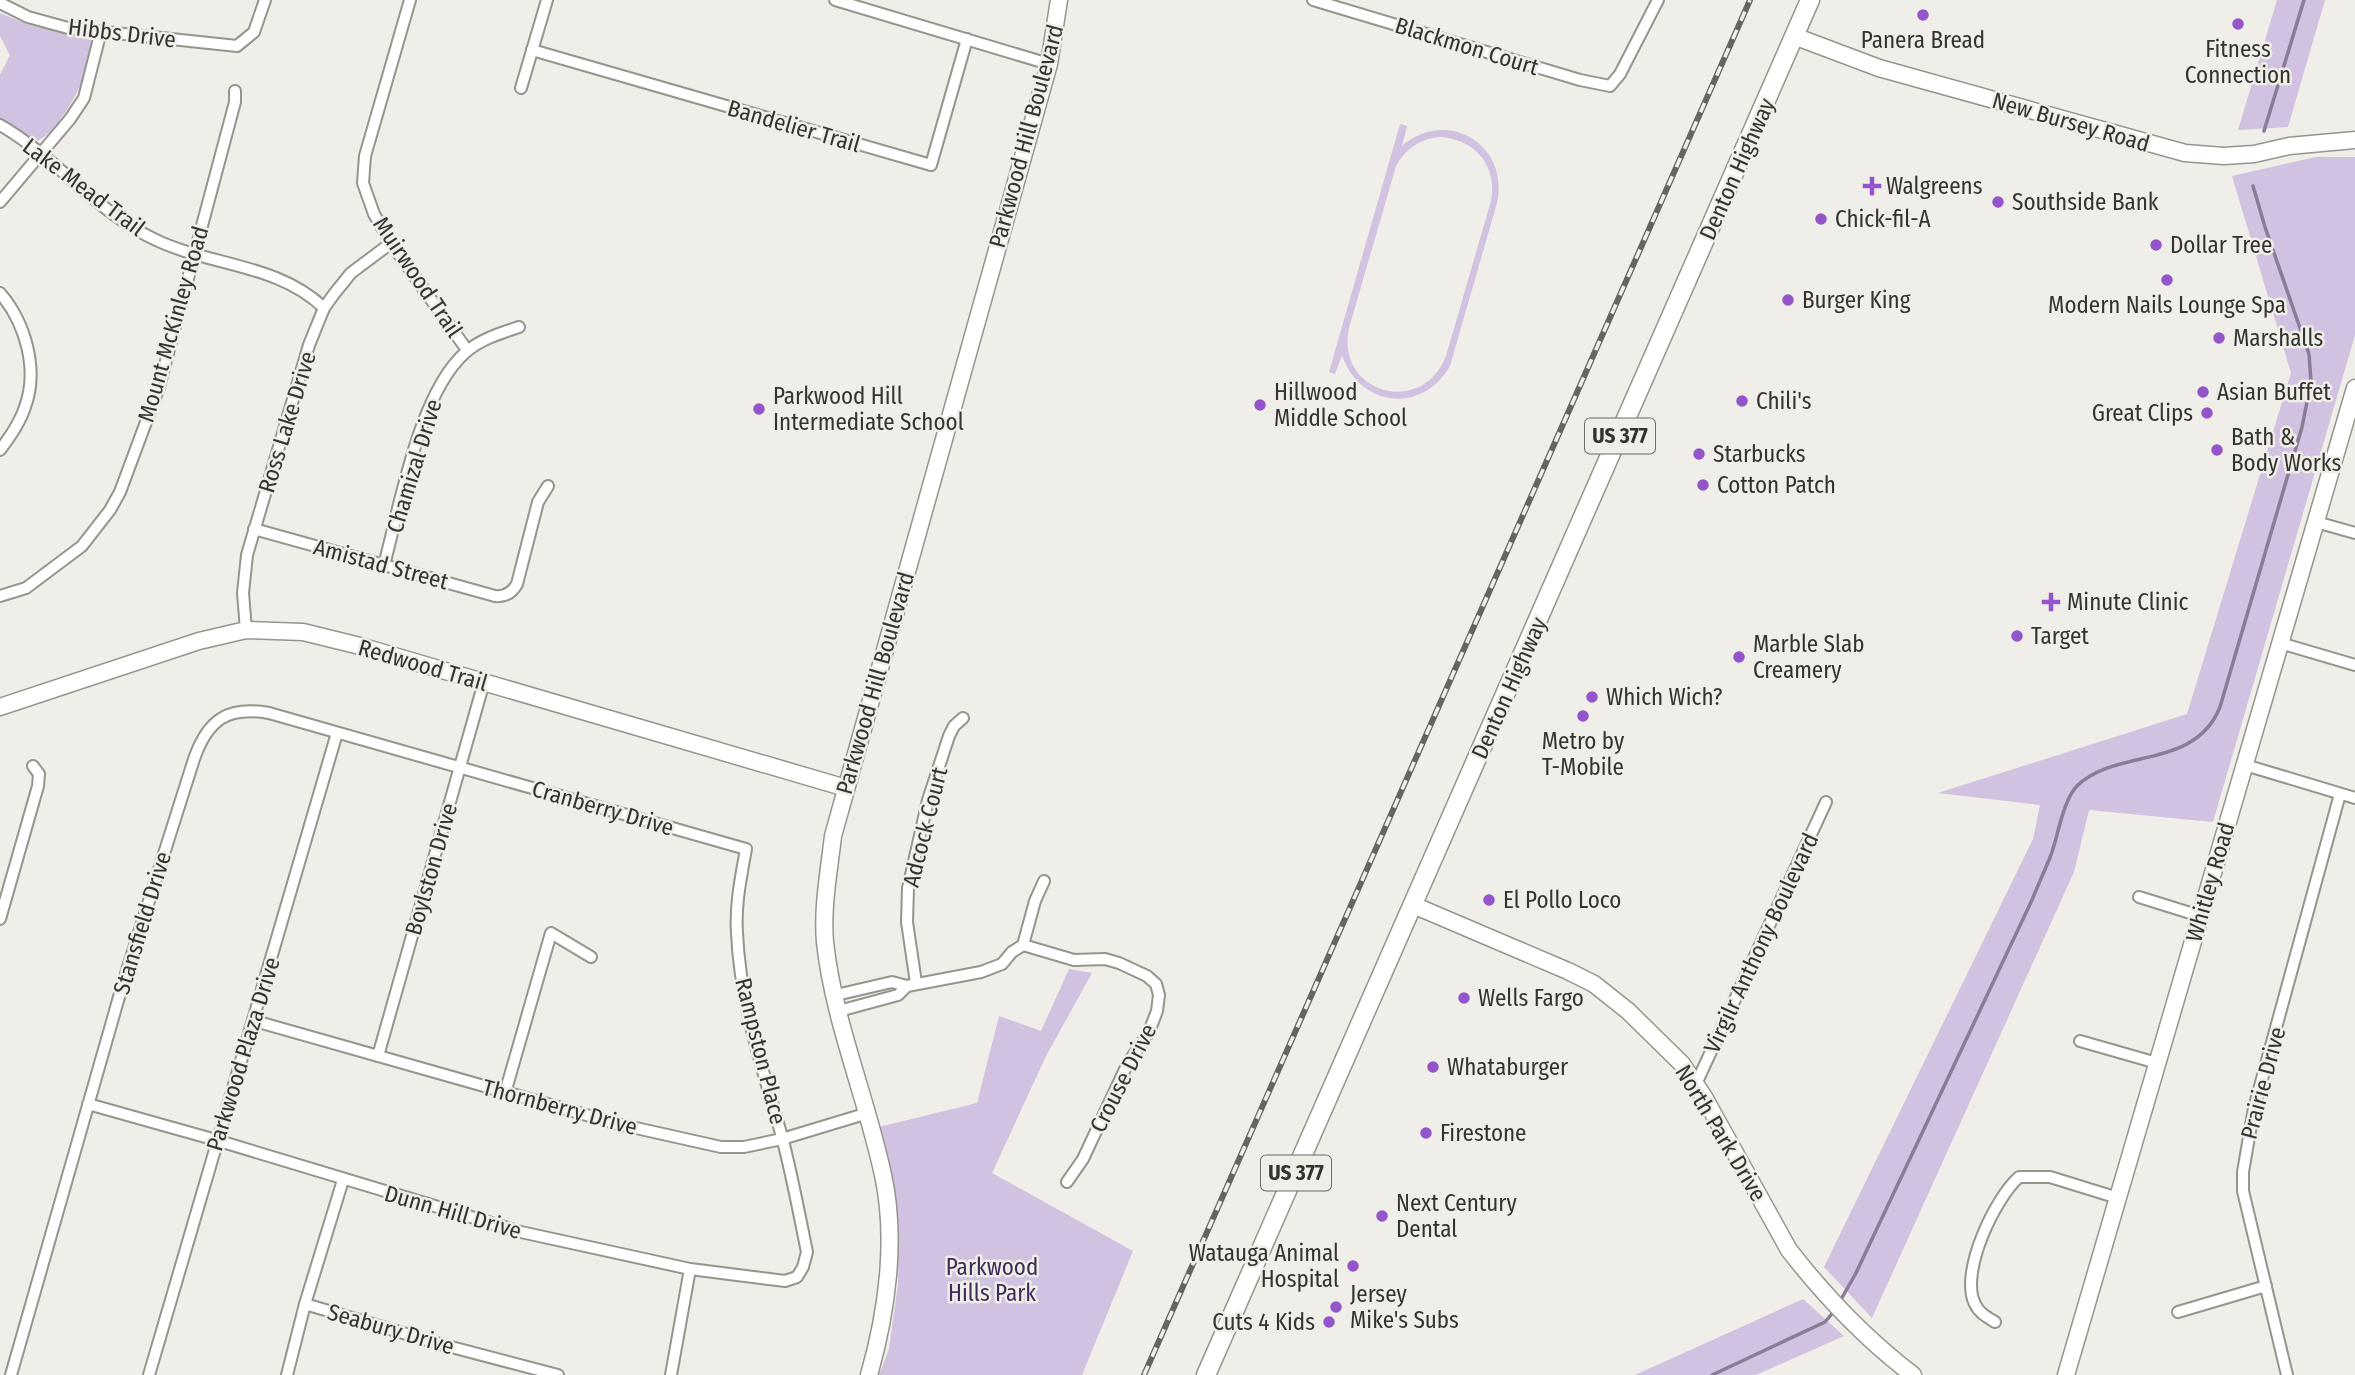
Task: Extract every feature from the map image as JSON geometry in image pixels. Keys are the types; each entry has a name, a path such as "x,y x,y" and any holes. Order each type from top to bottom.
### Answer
{"main road":[{"name":"Denton Highway","path":"1206,1375 1810,0"}],"street":[{"name":"Hibbs Drive","path":"0,4 28,17 68,28 237,46 254,32 265,0"},
{"name":"Muirwood Trail","path":"410,0 365,156 363,183 374,214 391,243 467,350"},
{"path":"521,88 547,0"},
{"path":"835,0 1049,64"},
{"name":"Parkwood Hill Boulevard","path":"869,1375 883,1311 889,1247 884,1178 837,1003 825,942 826,896 833,836 1049,64 1059,0"},
{"name":"Blackmon Court","path":"1313,0 1580,80 1610,86 1620,74 1658,0"},
{"path":"0,202 70,119 84,98 102,31"},
{"name":"New Bursey Road","path":"1794,36 1879,68 2185,153 2224,156 2254,154 2289,146 2355,140"},
{"name":"Bandelier Trail","path":"532,50 931,165 967,39"},
{"name":"Mount McKinley Road","path":"0,596 26,588 82,546 110,510 120,492 159,387 235,102 235,91"},
{"name":"Lake Mead Trail","path":"0,125 41,154 137,231 158,242 251,269 279,280 313,298 324,308"},
{"name":"Ross Lake Drive","path":"246,630 244,574 254,529 309,345 324,308 351,273 391,243"},
{"path":"0,293 18,318 31,375 25,407 12,434 0,450"},
{"name":"Chamizal Drive","path":"384,565 415,448 439,386 467,350 493,335 519,327"},
{"name":"Whitley Road","path":"2066,1375 2354,397"},
{"name":"Amistad Street","path":"254,529 495,596 508,594 517,584 538,502 548,486"},
{"path":"2316,522 2355,533"},
{"path":"82,546 93,555"},
{"name":"Redwood Trail","path":"0,707 199,641 246,630 278,629 329,638 846,788"},
{"path":"2280,643 2355,665"},
{"name":"Boylston Drive","path":"378,1056 484,682"},
{"name":"Stansfield Drive","path":"11,1375 123,983 194,759 209,728 220,718 233,712 250,710 460,768"},
{"name":"Adcock Court","path":"912,985 907,922 908,888 928,800 949,736 954,726 963,718"},
{"name":"Parkwood Plaza Drive","path":"149,1375 216,1140 255,1021 337,733"},
{"path":"2245,765 2355,798"},
{"path":"0,919 38,786 39,774 33,766"},
{"name":"Cranberry Drive","path":"460,768 746,849"},
{"name":"Prairie Drive","path":"2287,1375 2243,1191 2248,1134 2340,793"},
{"name":"Virgilr Anthony Boulevard","path":"1696,1084 1826,802"},
{"name":"Rampston Place","path":"746,849 736,932 740,972 747,1018 782,1139 807,1252"},
{"path":"837,1003 892,982 912,985 981,972 1002,964 1012,952 1023,945 1035,901 1044,881"},
{"path":"2139,897 2200,916"},
{"name":"North Park Drive","path":"1413,905 1568,971 1594,984 1628,1010 1682,1064 1696,1084 1789,1250 1806,1273 1905,1373"},
{"path":"505,1093 551,933 591,957"},
{"name":"Crouse Drive","path":"1023,945 1074,960 1105,959 1119,963 1147,976 1156,984 1159,995 1157,1012 1149,1032 1126,1065 1083,1159 1067,1182"},
{"name":"Thornberry Drive","path":"255,1021 618,1124 721,1147 744,1147 782,1139 868,1113"},
{"path":"2080,1041 2157,1063"},
{"name":"Dunn Hill Drive","path":"88,1104 521,1232 690,1269 785,1281 797,1278 807,1252"},
{"path":"1995,1322 1981,1314 1974,1303 1970,1280 1981,1240 2009,1185 2019,1177 2050,1177 2118,1198"},
{"path":"287,1375 305,1304 343,1180"},
{"path":"671,1375 690,1269"},
{"path":"2178,1312 2266,1286"},
{"name":"Seabury Drive","path":"305,1304 558,1375"}],"green space":[{"path":"2277,0 2325,0 2288,127 2238,130"},
{"path":"0,13 29,25 90,38 92,43 75,97 49,133 36,141 0,118 0,75 10,55 0,36"},
{"path":"1400,124 1407,126 1402,146 1420,135 1438,130 1471,138 1485,149 1494,164 1498,182 1497,203 1450,366 1438,382 1424,392 1408,398 1376,394 1362,386 1350,372 1342,355 1335,374 1329,372","holes":["1440,137 1453,139 1473,149 1487,166 1491,177 1491,201 1446,356 1434,375 1419,387 1401,392 1383,390 1367,382 1355,369 1348,350 1349,328 1396,166 1404,154 1420,142"]},
{"path":"2316,157 2355,157 2355,335 2213,822 2089,810 2074,872 1872,1318 1824,1267 2033,839 2040,805 1938,793 2187,714 2291,373 2232,176"},
{"name":"Parkwood Hills Park","path":"1069,969 1092,973 1046,1056 992,1173 1133,1251 1082,1375 879,1375 889,1349 898,1284 895,1202 879,1127 977,1103 999,1016 1041,1031"},
{"path":"1803,1299 1844,1336 1756,1375 1635,1375"}],"waterway":[{"path":"2264,131 2304,0"},
{"path":"1839,1303 1856,1273 2032,900 2073,791 2094,774 2113,766 2174,750 2193,741 2208,727 2220,707 2302,427 2311,382 2309,354 2253,186"},
{"path":"1712,1375 1825,1322 1835,1310"}],"railway":[{"path":"1144,1375 1750,0"}],"place":[{"name":"Panera Bread","path":"1923,15"},
{"name":"Fitness Connection","path":"2238,24"},
{"name":"Walgreens","path":"1872,186"},
{"name":"Southside Bank","path":"1998,202"},
{"name":"Chick-fil-A","path":"1821,219"},
{"name":"Dollar Tree","path":"2156,245"},
{"name":"Modern Nails Lounge Spa","path":"2167,280"},
{"name":"Burger King","path":"1788,300"},
{"name":"Marshalls","path":"2219,338"},
{"name":"Asian Buffet","path":"2203,392"},
{"name":"Chili's","path":"1742,401"},
{"name":"Hillwood Middle School","path":"1260,405"},
{"name":"Parkwood Hill Intermediate School","path":"759,409"},
{"name":"Great Clips","path":"2207,413"},
{"name":"Bath & Body Works","path":"2217,450"},
{"name":"Starbucks","path":"1699,454"},
{"name":"Cotton Patch","path":"1703,485"},
{"name":"Minute Clinic","path":"2051,602"},
{"name":"Target","path":"2017,636"},
{"name":"Marble Slab Creamery","path":"1739,657"},
{"name":"Which Wich?","path":"1592,697"},
{"name":"Metro by T-Mobile","path":"1583,716"},
{"name":"El Pollo Loco","path":"1489,900"},
{"name":"Wells Fargo","path":"1464,998"},
{"name":"Whataburger","path":"1433,1067"},
{"name":"Firestone","path":"1426,1133"},
{"name":"Next Century Dental","path":"1382,1216"},
{"name":"Watauga Animal Hospital","path":"1353,1266"},
{"name":"Jersey Mike's Subs","path":"1336,1307"},
{"name":"Cuts 4 Kids","path":"1329,1322"}]}
